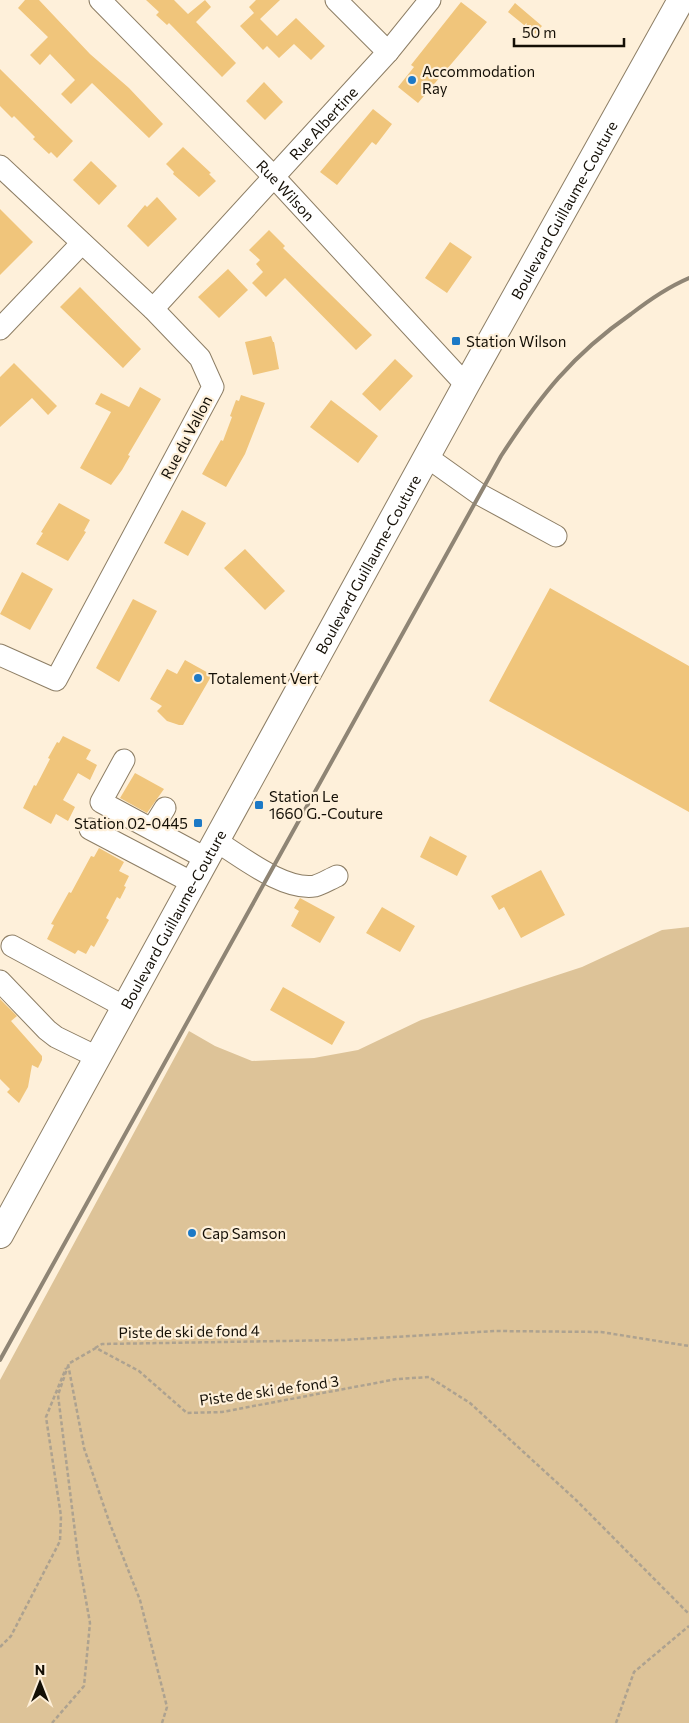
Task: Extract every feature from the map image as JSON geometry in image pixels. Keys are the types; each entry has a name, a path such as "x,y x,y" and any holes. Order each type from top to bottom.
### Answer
{"main road":[{"name":"Boulevard Guillaume-Couture","path":"0,1235 466,385 681,0"}],"street":[{"name":"Rue Wilson","path":"100,0 274,177 466,385"},
{"path":"336,0 388,52"},
{"name":"Rue Albertine","path":"153,309 388,52 430,0"},
{"name":"Rue du Vallon","path":"0,166 153,309 200,358 213,387 56,680 0,655"},
{"path":"0,329 82,243"},
{"path":"427,457 479,494 556,536"},
{"path":"124,760 101,802 152,829 269,873 294,886 315,886 336,876"},
{"path":"152,829 165,808"},
{"path":"90,830 193,883"},
{"path":"12,946 125,1007"},
{"path":"0,981 47,1030 56,1037 97,1057"}],"path":[{"name":"Piste de ski de fond 4","path":"68,1364 102,1344 343,1340 496,1331 601,1332 661,1344 689,1346"},
{"name":"Piste de ski de fond 3","path":"68,1364 96,1348 139,1371 187,1413 222,1412 397,1379 429,1377 470,1403 576,1500 689,1614"},
{"path":"0,1646 11,1636 60,1541 61,1516 46,1417 62,1373 68,1364"},
{"path":"52,1723 84,1686 90,1622 78,1556 58,1395 68,1364"},
{"path":"68,1364 84,1448 110,1524 140,1600 167,1707 162,1723"},
{"path":"616,1723 634,1672 689,1626"}],"shaded area":[{"path":"689,927 689,1723 0,1723 0,1380 189,1031 215,1046 252,1061 314,1058 358,1050 421,1020 582,967 662,930"}],"building":[{"path":"25,0 39,0 90,54 129,88 163,124 149,138 92,83 71,104 61,94 75,80 50,54 40,65 30,55 48,37 18,8"},
{"path":"146,0 174,0 188,14 205,0 211,7 196,22 236,63 222,77 169,23 167,25 156,15 159,12"},
{"path":"256,0 280,0 260,19 277,36 296,18 325,46 311,60 294,44 279,58 267,46 263,50 240,26 254,13 249,7"},
{"path":"461,2 487,22 418,103 398,87 414,67 411,65"},
{"path":"515,3 542,26 535,34 508,12"},
{"path":"0,69 73,141 57,158 51,152 49,154 33,139 35,137 14,116 12,118 0,106"},
{"path":"264,82 283,102 265,120 246,101"},
{"path":"373,109 392,124 376,145 372,142 337,185 320,172"},
{"path":"183,147 211,173 209,174 216,181 199,197 173,174 174,172 166,164"},
{"path":"91,161 117,186 99,205 73,180"},
{"path":"157,197 177,219 148,247 127,226 145,205 147,207"},
{"path":"0,209 33,242 0,275"},
{"path":"269,230 285,246 283,248 372,335 356,350 285,278 266,297 252,283 263,272 256,264 260,260 249,250"},
{"path":"450,242 472,257 447,293 425,278"},
{"path":"228,269 248,290 219,318 198,297"},
{"path":"80,287 141,349 123,368 60,307"},
{"path":"271,336 274,342 279,369 253,375 245,342"},
{"path":"395,359 413,376 380,411 362,394"},
{"path":"14,363 57,406 48,415 32,398 0,427 0,377"},
{"path":"140,387 161,399 128,455 130,456 122,470 111,485 80,468 111,412 95,404 101,393 129,407"},
{"path":"241,395 265,403 245,454 226,487 202,474 221,440 223,441 236,400 239,401"},
{"path":"331,400 378,436 358,463 310,427"},
{"path":"59,503 90,520 84,531 86,532 68,561 36,544 43,533 41,532"},
{"path":"182,510 206,523 188,556 164,543"},
{"path":"245,549 285,591 265,610 224,568"},
{"path":"22,572 53,589 30,630 0,614"},
{"path":"550,588 689,666 689,812 489,701"},
{"path":"133,599 157,611 119,682 96,668"},
{"path":"185,660 212,675 183,725 179,725 167,721 157,711 162,706 150,699 167,669 177,674"},
{"path":"63,736 91,750 86,759 97,765 90,780 78,773 63,800 75,807 68,821 56,814 51,824 23,808 50,759 48,758 57,742 59,743"},
{"path":"135,773 164,789 147,813 120,798"},
{"path":"430,836 467,856 457,876 420,857"},
{"path":"99,848 124,862 119,871 129,876 124,886 126,887 120,899 117,897 106,918 109,920 94,947 91,945 86,954 78,950 75,954 47,939 54,925 51,924 69,892 71,893 91,856 94,857"},
{"path":"541,870 565,915 521,938 504,907 499,910 491,896"},
{"path":"300,898 335,917 320,943 291,926 299,911 294,908"},
{"path":"382,907 415,926 400,952 366,933"},
{"path":"283,987 345,1022 332,1045 270,1010"},
{"path":"0,999 17,1016 11,1021 42,1056 38,1068 32,1065 28,1087 19,1103 7,1092 10,1089 0,1079"}],"railway":[{"path":"0,1360 501,456 529,414 574,361 610,329 666,290 689,278"}],"place":[{"name":"Accommodation Ray","path":"412,80"},
{"name":"Station Wilson","path":"456,341"},
{"name":"Totalement Vert","path":"198,678"},
{"name":"Station Le 1660 G.-Couture","path":"259,805"},
{"name":"Station 02-0445","path":"198,823"},
{"name":"Cap Samson","path":"192,1233"}]}
